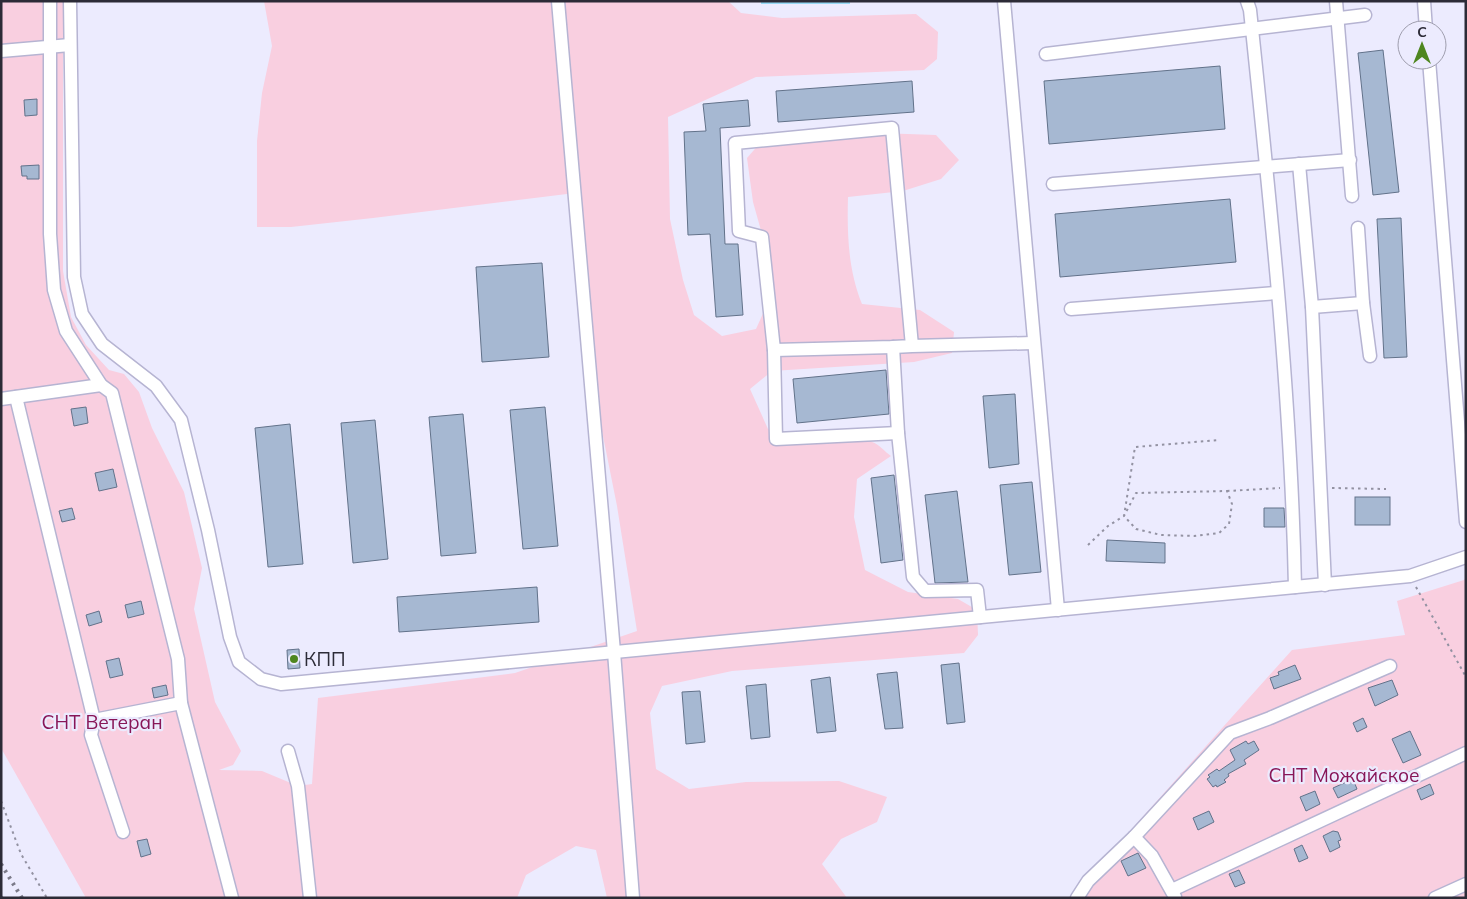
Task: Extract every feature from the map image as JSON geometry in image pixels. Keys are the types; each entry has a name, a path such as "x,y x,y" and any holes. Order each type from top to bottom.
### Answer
{"street":[{"path":"50,1 50,234 54,290 66,331 101,384 112,393 123,430 178,659 182,703 232,898"},
{"path":"70,1 74,277 82,314 102,344 156,386 181,420 208,530 230,637 239,662 261,679 282,684 1410,576 1466,557"},
{"path":"558,1 614,652 632,898"},
{"path":"1004,1 1032,343 1058,610"},
{"path":"1247,1 1252,30 1277,293 1291,488 1295,587"},
{"path":"1336,1 1352,196"},
{"path":"1424,1 1425,20"},
{"path":"1046,54 1365,15"},
{"path":"1,52 70,45"},
{"path":"1430,70 1466,522"},
{"path":"898,433 776,439 774,350 762,237 739,231 735,143 892,128 912,346"},
{"path":"1053,184 1350,160"},
{"path":"1299,164 1312,307 1325,584"},
{"path":"1358,228 1363,303 1370,356"},
{"path":"1072,309 1277,293"},
{"path":"1312,307 1363,303"},
{"path":"774,350 1032,343"},
{"path":"893,346 898,433 913,578 925,591 977,590 980,617"},
{"path":"1,399 101,384"},
{"path":"16,397 94,720 91,736 123,832"},
{"path":"1077,898 1088,881 1134,837 1230,733 1270,718 1390,666"},
{"path":"94,720 182,703"},
{"path":"288,751 298,786 310,898"},
{"path":"1134,837 1152,856 1173,894 1466,753"},
{"path":"1436,898 1466,884"}],"path":[{"path":"1124,516 1135,447 1219,440"},
{"path":"1088,545 1108,526 1124,516 1136,493 1291,488"},
{"path":"1321,488 1386,489"},
{"path":"1124,516 1136,529 1161,535 1194,536 1219,533 1229,524 1232,504 1227,491"},
{"path":"1410,576 1466,678"},
{"path":"1,801 21,854 47,898"}],"green space":[{"name":"СНТ Ветеран","path":"1,1 63,1 63,271 71,317 86,345 109,370 124,374 139,392 152,428 184,492 202,568 194,609 215,702 241,751 233,765 219,770 262,771 298,786 312,784 318,698 515,673 637,631 617,506 595,396 575,193 291,227 257,227 257,141 262,93 272,46 264,1 728,1 741,13 782,18 916,14 938,32 937,59 924,70 756,77 668,117 670,219 683,280 694,315 722,336 756,329 769,300 767,252 753,202 747,158 761,142 879,133 936,135 959,160 941,179 903,191 848,197 849,251 857,291 862,304 920,310 954,332 952,353 914,362 772,371 750,389 768,429 793,434 859,438 875,443 891,456 857,479 854,517 865,570 908,592 958,599 977,610 978,635 964,653 732,671 662,686 650,713 656,769 689,789 746,782 839,781 887,797 877,822 841,839 822,864 847,898 607,898 596,850 576,846 526,875 517,898 86,898 1,748"},
{"name":"СНТ Можайское","path":"1466,577 1466,898 1070,898 1292,650 1405,635 1397,601 1464,580"}],"water":[{"path":"761,1 850,1 850,4 761,4"}],"building":[{"path":"1383,50 1399,192 1373,195 1358,53"},
{"path":"1220,66 1225,129 1049,144 1044,81"},
{"path":"912,81 914,112 778,122 776,91"},
{"path":"37,99 37,115 25,116 24,100"},
{"path":"748,100 750,126 720,128 725,244 738,244 743,315 716,317 710,234 688,235 684,132 706,131 703,104"},
{"path":"39,165 39,179 27,179 27,176 22,176 21,166"},
{"path":"1230,199 1236,262 1060,277 1055,214"},
{"path":"1401,218 1407,357 1384,358 1377,219"},
{"path":"542,263 549,357 482,362 476,267"},
{"path":"886,370 889,414 797,423 793,379"},
{"path":"1015,394 1019,464 989,468 983,396"},
{"path":"86,407 88,423 74,426 71,409"},
{"path":"545,407 558,546 523,549 510,410"},
{"path":"463,414 476,553 441,556 429,417"},
{"path":"375,420 388,559 353,563 341,423"},
{"path":"290,424 303,564 268,567 255,428"},
{"path":"113,469 117,487 99,491 95,473"},
{"path":"894,475 903,560 881,563 871,478"},
{"path":"1032,482 1041,572 1009,575 1000,485"},
{"path":"957,491 968,582 935,583 925,495"},
{"path":"1355,497 1390,497 1390,525 1355,525"},
{"path":"72,508 75,519 62,522 59,511"},
{"path":"1264,508 1284,508 1285,527 1264,527"},
{"path":"1107,540 1165,543 1165,563 1106,561"},
{"path":"537,587 539,622 399,632 397,597"},
{"path":"141,601 144,614 128,618 125,605"},
{"path":"99,611 102,622 89,626 86,615"},
{"name":"КПП","path":"299,649 300,668 288,669 287,650"},
{"path":"119,658 123,675 110,678 106,661"},
{"path":"959,663 965,722 947,724 941,665"},
{"path":"1295,665 1301,679 1274,689 1270,678 1279,675 1278,672"},
{"path":"897,672 903,728 885,729 877,674"},
{"path":"830,677 836,731 817,733 811,680"},
{"path":"1392,680 1398,695 1375,706 1368,688"},
{"path":"766,684 770,737 751,739 746,686"},
{"path":"166,685 168,695 154,698 152,688"},
{"path":"700,691 705,742 686,744 682,692"},
{"path":"1363,718 1367,727 1357,732 1353,723"},
{"path":"1410,731 1421,755 1403,763 1392,739"},
{"path":"1246,741 1248,744 1254,741 1259,750 1244,760 1246,764 1228,774 1229,776 1224,780 1226,782 1213,787 1207,779 1210,777 1208,775 1217,769 1219,771 1235,760 1230,750"},
{"path":"1353,779 1357,789 1338,798 1333,788"},
{"path":"1430,784 1434,794 1421,800 1417,790"},
{"path":"1315,791 1320,804 1306,811 1300,797"},
{"path":"1209,811 1214,822 1198,830 1193,818"},
{"path":"1333,831 1338,832 1341,840 1338,841 1340,847 1330,852 1323,836"},
{"path":"147,839 151,854 141,857 137,841"},
{"path":"1302,845 1308,858 1299,862 1294,849"},
{"path":"1138,853 1146,868 1128,876 1121,861"},
{"path":"1239,870 1245,883 1235,887 1229,874"}],"railway":[{"path":"1,864 22,898"}],"place":[{"name":"КПП","path":"294,659"}]}
